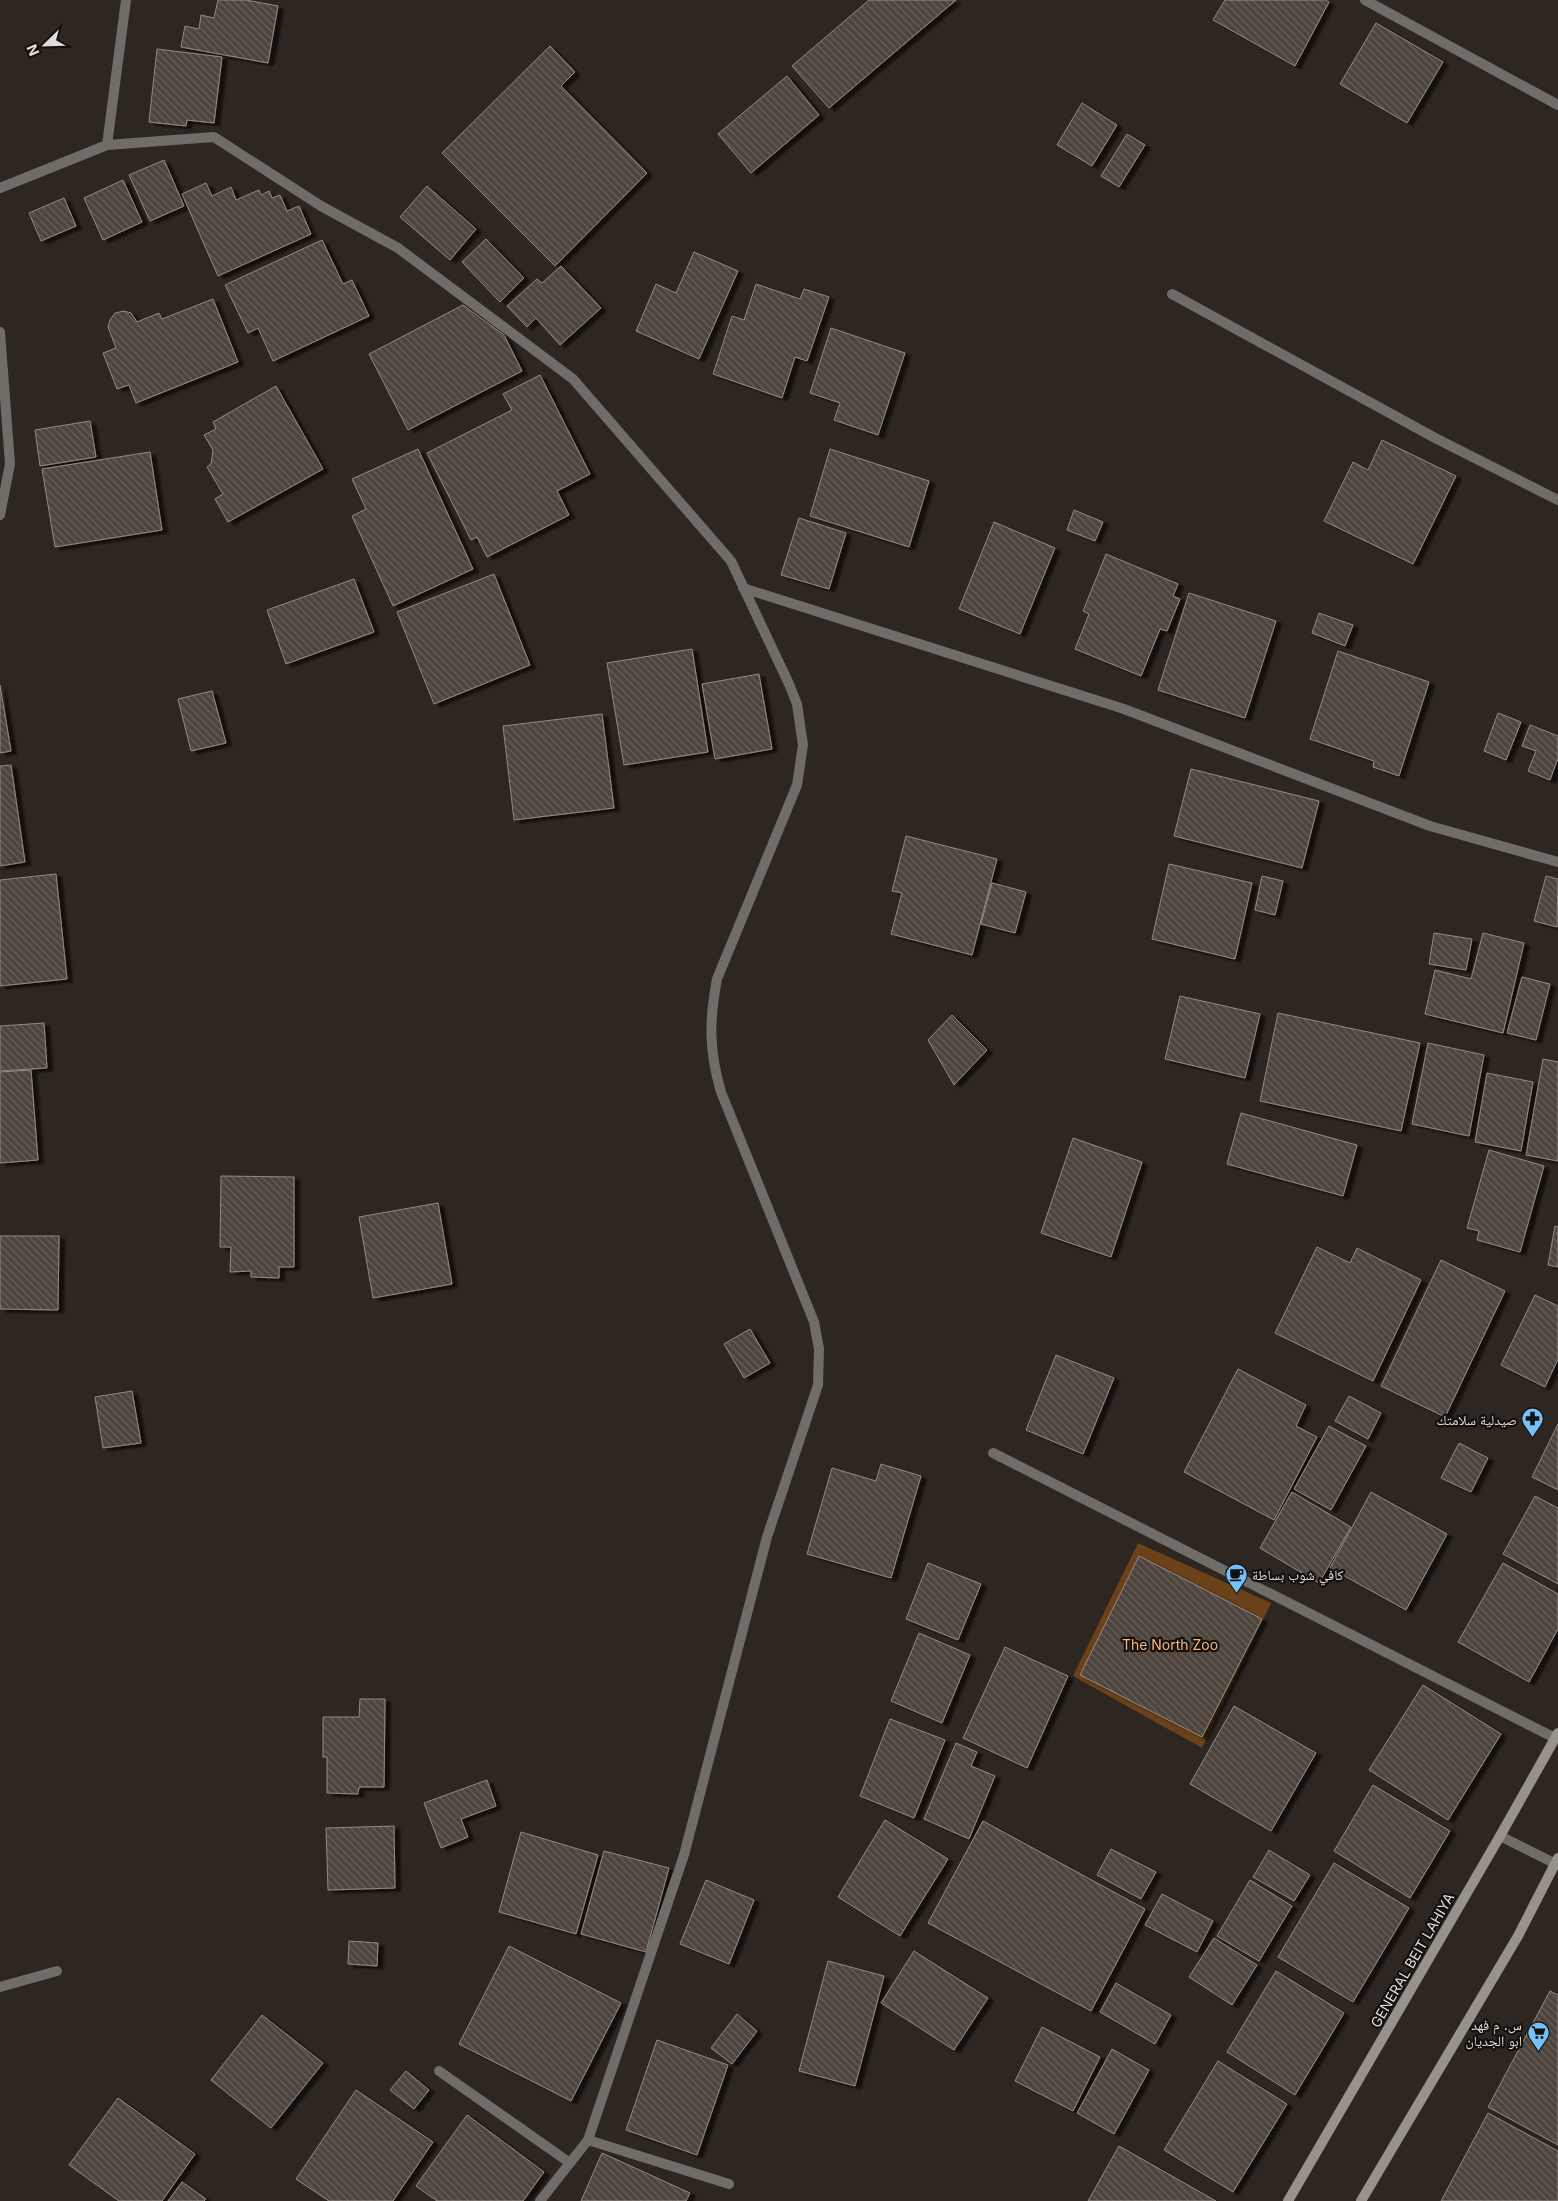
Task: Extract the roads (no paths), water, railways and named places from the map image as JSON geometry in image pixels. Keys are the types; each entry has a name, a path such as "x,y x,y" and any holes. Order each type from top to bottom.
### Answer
{"main road":[{"name":"GENERAL BEIT LAHIYA","path":"1288,2201 1500,1836 1556,1735"},
{"path":"1361,2201 1518,1936 1557,1862"}],"street":[{"path":"107,145 126,0"},
{"path":"1365,0 1558,105"},
{"path":"0,188 107,145 214,137 321,206 398,248 573,379 730,561 794,698 801,724 803,745 796,785 717,979 711,1011 710,1044 714,1069 721,1092 814,1322 819,1349 818,1384 767,1537 684,1855 588,2140 540,2201"},
{"path":"1172,294 1437,439 1558,500"},
{"path":"0,332 10,464 0,515"},
{"path":"743,588 1124,709 1430,826 1558,862"},
{"path":"993,1453 1556,1735"},
{"path":"1500,1836 1557,1862"},
{"path":"0,1986 57,1971"},
{"path":"439,2071 570,2163"},
{"path":"588,2140 729,2184"}],"place":[{"name":"صيدلية سلامتك","path":"1533,1438"},
{"name":"كافي شوب بساطة","path":"1236,1593"},
{"name":"س. م فهد ابو الجديان","path":"1538,2051"}],"park label":[{"name":"The North Zoo","path":"1170,1644"}]}
